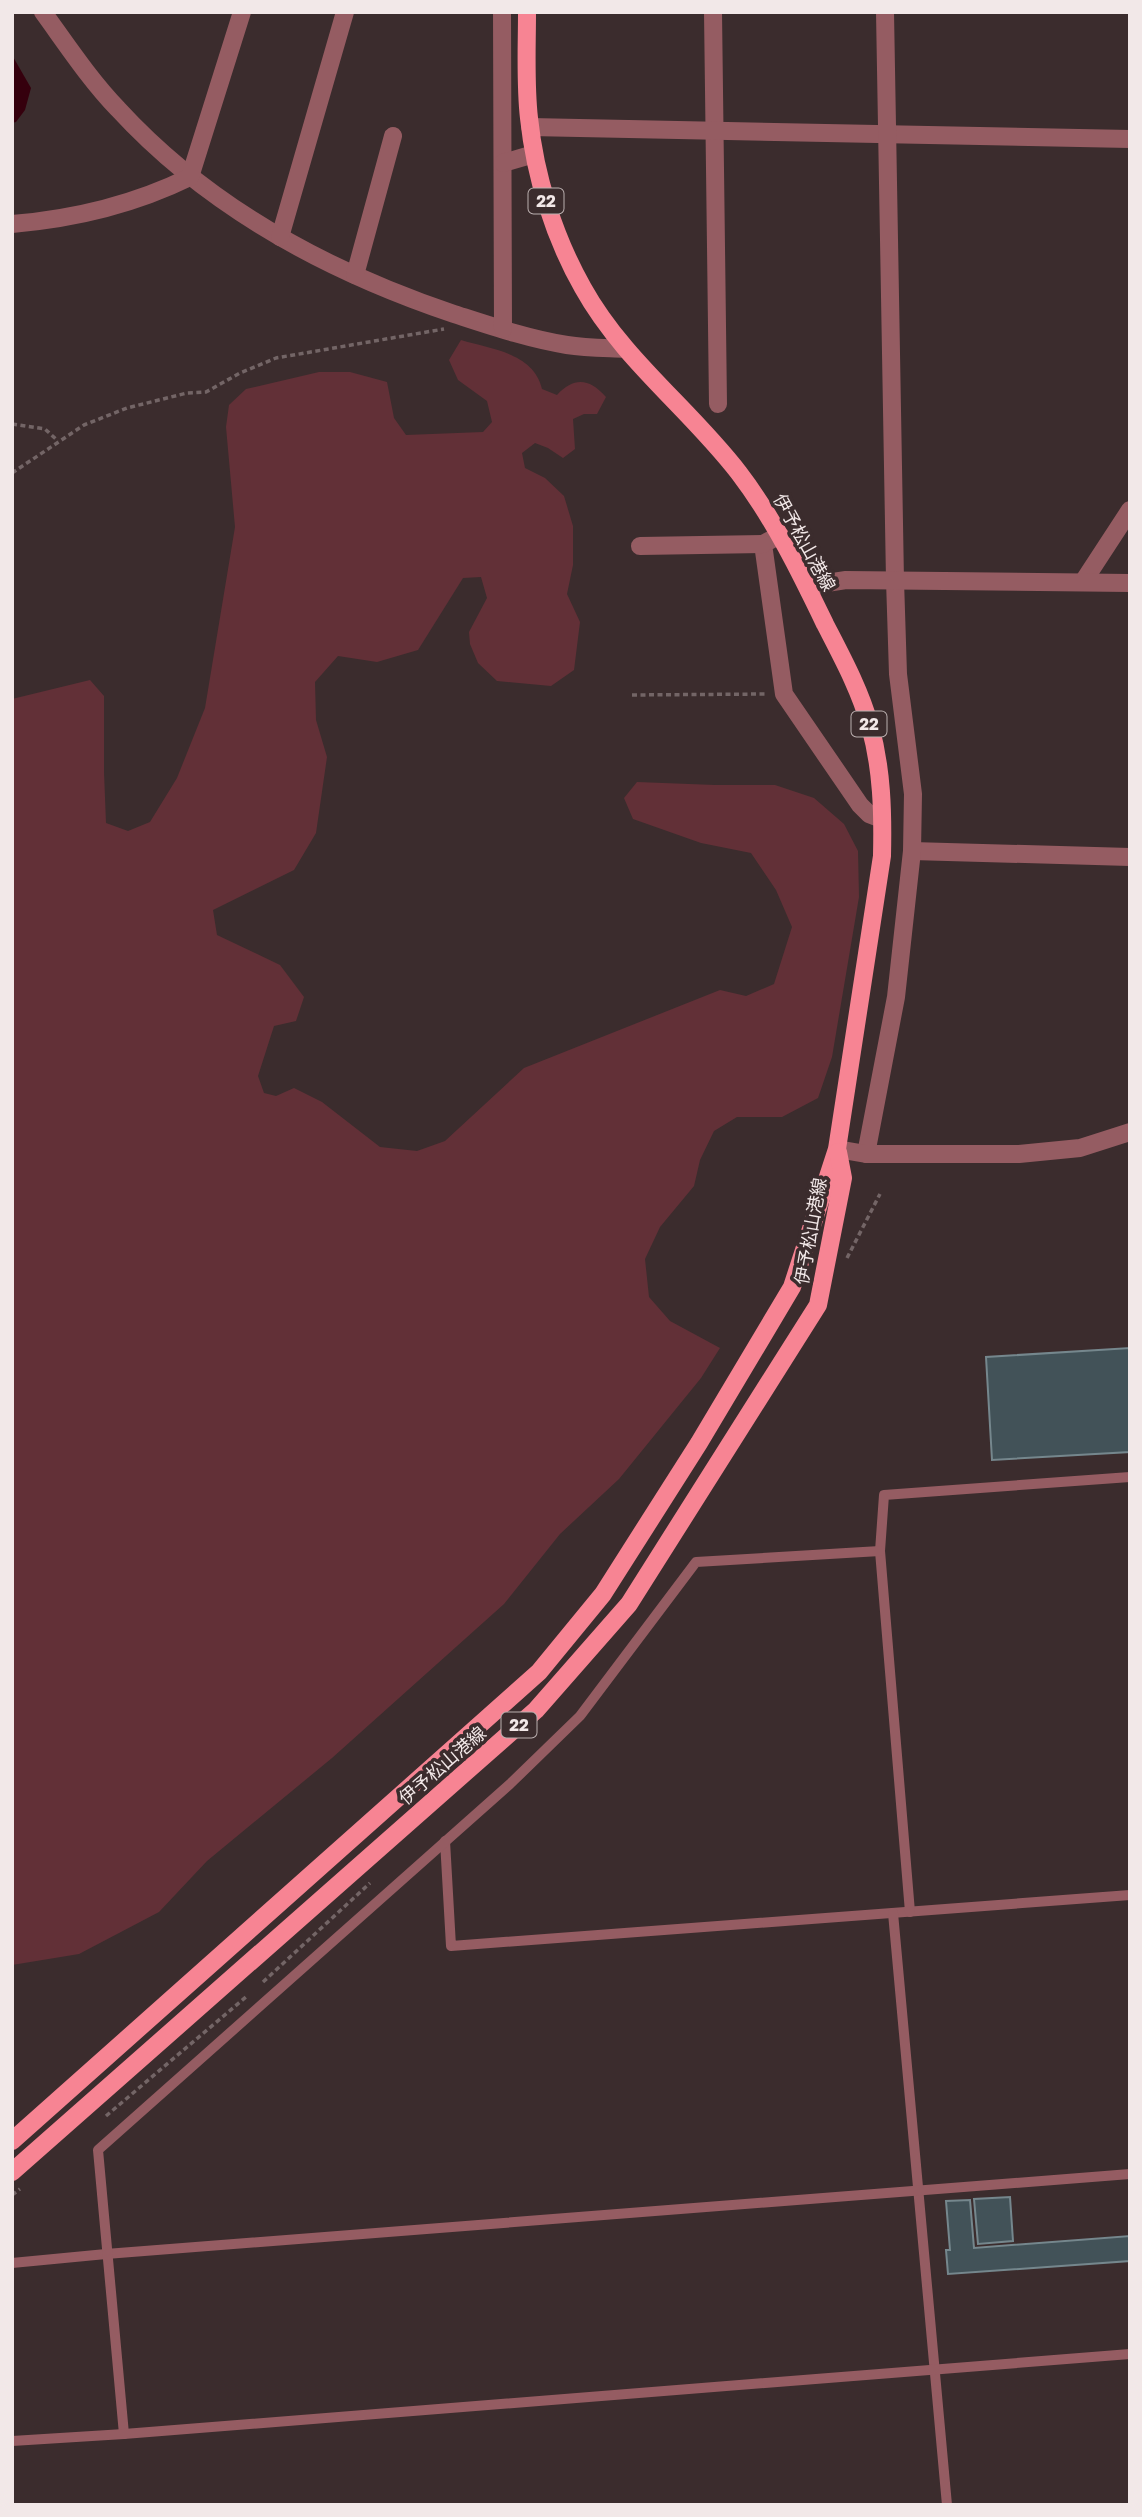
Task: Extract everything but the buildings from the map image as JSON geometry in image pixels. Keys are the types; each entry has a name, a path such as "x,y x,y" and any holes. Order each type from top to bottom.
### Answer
{"main road":[{"name":"伊予松山港線","path":"12,2141 519,1691 547,1662 603,1594 699,1443 792,1287 837,1149 882,856 883,819 878,762 870,726 858,690 780,535 739,473 625,349 596,310 567,257 542,189 534,154 530,127 527,12"},
{"name":"伊予松山港線","path":"12,2172 536,1710 629,1604 818,1305 843,1178 837,1149"}],"street":[{"path":"43,12 117,109 190,177 280,237 400,296 468,319 568,345 625,349"},
{"path":"12,224 50,220 110,206 165,189 190,177 242,12"},
{"path":"280,237 345,12"},
{"path":"502,12 503,329"},
{"path":"713,12 718,404"},
{"path":"866,1154 896,997 912,851 913,794 898,674 886,12"},
{"path":"530,127 1130,139"},
{"path":"355,275 393,136"},
{"path":"503,163 534,154"},
{"path":"1083,582 1130,510"},
{"path":"640,546 762,544 780,535"},
{"path":"762,544 784,694 860,805 869,814 883,819"},
{"path":"809,592 820,584 833,581 1130,583"},
{"path":"912,851 1130,857"},
{"path":"837,1149 866,1154 1019,1154 1080,1148 1130,1132"}],"lane":[{"path":"910,1912 880,1551 884,1495 1130,1477"},
{"path":"124,2434 98,2150 510,1784 580,1716 696,1562 880,1551"},
{"path":"445,1841 451,1946 1130,1895"},
{"path":"894,1913 947,2505"},
{"path":"12,2263 1130,2174"},
{"path":"12,2441 1130,2354"}],"path":[{"path":"12,472 84,425 127,408 187,393 206,392 240,373 276,358 445,329 468,319"},
{"path":"12,424 45,429 58,441"},
{"path":"632,695 784,694"}],"shaded area":[{"path":"12,55 31,88 25,110 16,122 12,123"},
{"path":"461,340 510,354 521,360 530,367 542,389 557,395 569,385 582,382 594,386 606,397 597,414 584,414 573,419 575,449 563,458 535,443 522,453 525,468 545,478 564,496 573,526 573,565 567,594 580,622 574,670 551,686 497,681 478,663 470,644 469,632 487,598 481,577 463,578 418,650 377,662 338,656 315,682 316,720 327,757 316,833 294,870 213,910 217,935 280,965 304,997 296,1021 274,1026 258,1076 264,1093 276,1096 294,1088 322,1102 380,1147 417,1151 445,1141 524,1068 720,990 746,996 774,984 792,927 776,890 751,853 701,843 633,819 624,798 637,782 775,785 814,798 844,824 858,851 859,897 832,1057 818,1098 782,1117 737,1117 714,1131 700,1160 694,1186 660,1227 645,1259 649,1297 670,1321 720,1348 701,1378 619,1479 560,1534 504,1604 332,1758 207,1861 159,1912 79,1954 12,1965 12,699 90,680 104,696 106,823 128,831 150,822 177,778 205,708 235,527 226,427 229,405 246,389 319,372 350,372 387,382 394,418 406,435 483,432 492,422 487,401 458,380 449,360"}]}
